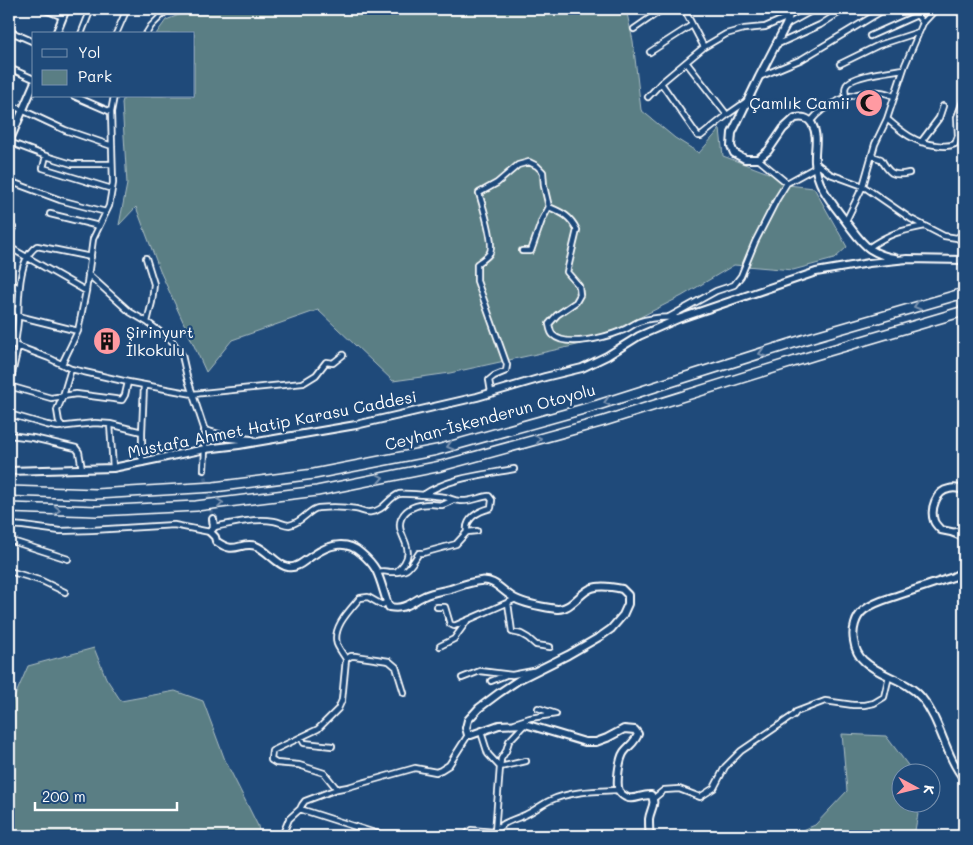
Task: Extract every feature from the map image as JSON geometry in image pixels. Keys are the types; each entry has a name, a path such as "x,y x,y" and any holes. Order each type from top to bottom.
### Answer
{"highway":[{"name":"Ceyhan-İskenderun Otoyolu","path":"9,491 96,494 204,488 314,474 436,450 598,404 809,338 964,293"},
{"name":"Ceyhan-İskenderun Otoyolu","path":"9,508 97,511 196,506 317,491 441,466 604,421 964,311"}],"street":[{"path":"43,9 63,17"},
{"path":"57,32 66,9"},
{"path":"82,32 91,9"},
{"path":"117,32 127,9"},
{"path":"147,32 168,9"},
{"path":"634,29 663,9"},
{"path":"684,9 704,47"},
{"path":"790,9 786,25 732,134 731,146 734,153 745,159 758,159 768,151 783,130 795,118 804,117 811,121 816,143 815,165 819,182 829,200 868,248 882,256 907,259"},
{"path":"786,25 815,9"},
{"path":"775,46 820,25 845,9"},
{"path":"759,78 802,59 885,9"},
{"path":"915,9 917,16 923,23"},
{"path":"846,221 863,186 875,144 887,119 903,69 923,23 936,9"},
{"path":"870,36 917,16"},
{"path":"648,97 661,83 704,47 726,34 744,29 766,27 788,17"},
{"path":"650,52 692,25"},
{"path":"9,31 32,41"},
{"path":"840,64 879,45 919,32"},
{"path":"686,62 727,115"},
{"path":"9,68 32,78"},
{"path":"846,98 846,84 851,80 875,73 903,69"},
{"path":"661,83 698,136 701,136 749,99"},
{"path":"32,89 9,142 72,164 112,164"},
{"path":"811,121 816,114 838,100 875,92 894,96"},
{"path":"79,98 112,112"},
{"path":"62,364 78,330 94,239 109,206 112,189 114,98"},
{"path":"887,119 915,140 950,146 954,144 958,136 957,117 964,99"},
{"path":"9,104 65,130 112,146"},
{"path":"921,142 939,118 944,106"},
{"path":"46,156 43,168 112,189"},
{"path":"872,156 881,159 891,174 898,176 909,173"},
{"path":"758,159 787,183"},
{"path":"491,392 489,380 506,371 507,365 477,281 477,264 490,254 492,247 479,193 496,183 518,165 529,162 543,172 549,206 542,220 532,251 522,251"},
{"path":"669,317 716,291 734,285 742,276 760,233 777,198 787,183 815,165"},
{"path":"815,165 830,174 863,186 911,219 944,236 957,238 964,242"},
{"path":"9,180 60,200 106,212"},
{"path":"549,206 572,220 577,230 567,272 579,286 580,295 576,302 557,315 549,324 554,336 570,341 594,339 620,331 639,322 666,317 678,319"},
{"path":"50,214 99,226"},
{"path":"957,238 962,233 964,225"},
{"path":"868,248 884,237 901,230 925,226"},
{"path":"9,246 86,291"},
{"path":"91,257 37,246 31,249 27,256 19,288 16,346 9,387 51,398 76,394 122,400 128,382"},
{"path":"146,258 154,284 147,322"},
{"name":"Mustafa Ahmet Hatip Karasu Caddesi","path":"9,471 113,468 206,449 356,425 582,368 607,356 639,336 678,319 816,272 907,259 964,260"},
{"path":"88,274 130,312 172,341 182,354 187,377 205,430 204,470"},
{"path":"9,283 19,288"},
{"path":"9,308 18,313 78,330"},
{"path":"9,342 71,369 193,394 303,383 316,374 326,362 333,362 343,355"},
{"path":"63,427 59,422 57,414 71,369"},
{"path":"142,463 144,385"},
{"path":"9,414 46,425 63,427 110,424 142,432"},
{"path":"110,424 113,468"},
{"path":"205,430 229,438 262,441"},
{"path":"9,434 76,448 79,452 82,469"},
{"path":"422,496 431,490 467,477 514,469"},
{"path":"964,490 956,488 947,489 940,493 934,502 932,513 934,522 941,530 964,537"},
{"path":"9,525 60,531 174,525 212,529 230,524 257,521 275,521 286,525 296,523 314,509 320,508 347,508 358,509 366,513 374,512 383,508 390,500 400,494 447,497 458,501 473,501 489,496 492,500 491,508 477,513 473,517 467,528 468,532"},
{"path":"396,572 402,566 408,549 400,528 402,518 408,509 414,506 444,504 453,500"},
{"path":"212,519 212,529 216,541 228,548 234,549 255,546 290,568 332,545 342,544 356,548 370,561 377,572 389,606 398,608 407,606 425,595 482,580 493,582 516,599 539,606 560,609 568,606 593,588 610,587 622,589 628,595 626,610 611,629 499,693 479,708 468,720 466,728 468,735"},
{"path":"951,532 964,530"},
{"path":"377,572 382,570 402,572 409,568 419,553 456,544 468,532 477,531"},
{"path":"9,540 68,559"},
{"path":"964,571 953,577 876,603 859,615 853,630 855,646 864,662 904,683 921,698 931,712 957,770 964,779"},
{"path":"9,572 42,581 65,592"},
{"path":"337,789 324,773 299,765 276,763 271,760 272,751 318,729 340,705 344,688 346,658 338,646 336,638 338,627 360,598 368,597 382,605 388,602"},
{"path":"437,607 445,607 450,624 454,626 516,599"},
{"path":"508,603 512,632 528,638 536,645 550,647"},
{"path":"440,646 454,639 468,620"},
{"path":"346,658 355,656 390,661 396,667 404,693"},
{"path":"462,678 480,672 512,675 537,670"},
{"path":"491,681 507,674"},
{"path":"650,836 649,818 654,798 664,790 679,789 700,797 714,788 725,767 741,750 796,712 825,701 853,705 874,703 884,697 889,676"},
{"path":"509,724 556,714 538,708"},
{"path":"282,836 288,819 300,809 305,801 337,789 415,768 436,772 442,770 449,765 468,735 499,725 524,724 585,742 596,742 624,728 635,730 638,734 636,740 623,753 619,767 619,790 623,796 630,799 646,794 654,798"},
{"path":"495,834 501,759 509,741 524,724"},
{"path":"481,732 488,754 500,767"},
{"path":"300,737 304,743 332,746"},
{"path":"500,767 526,761"},
{"path":"495,834 502,825 525,815 551,800 578,792 619,790"},
{"path":"300,809 389,836 430,834 450,836"},
{"path":"465,836 472,830 495,834"}],"green space":[{"path":"194,9 626,9 633,41 641,110 675,138 699,153 720,129 723,156 771,174 788,185 814,188 847,247 834,259 793,270 734,265 682,296 591,342 450,373 393,381 318,310 232,340 206,372 160,271 136,207 119,225 127,184 122,103 123,98 195,98 195,32 157,32 166,20"},
{"path":"94,648 106,678 121,701 175,691 203,701 225,760 258,826 260,836 9,836 9,710 28,666"},
{"path":"842,734 886,736 906,762 890,762 890,812 918,812 914,836 789,836 815,825 847,791"}],"tunnel":[{"path":"204,470 213,519"}],"place":[{"name":"Çamlık Camii","path":"869,103"},
{"name":"Şirinyurt İlkokulu","path":"107,341"}]}
